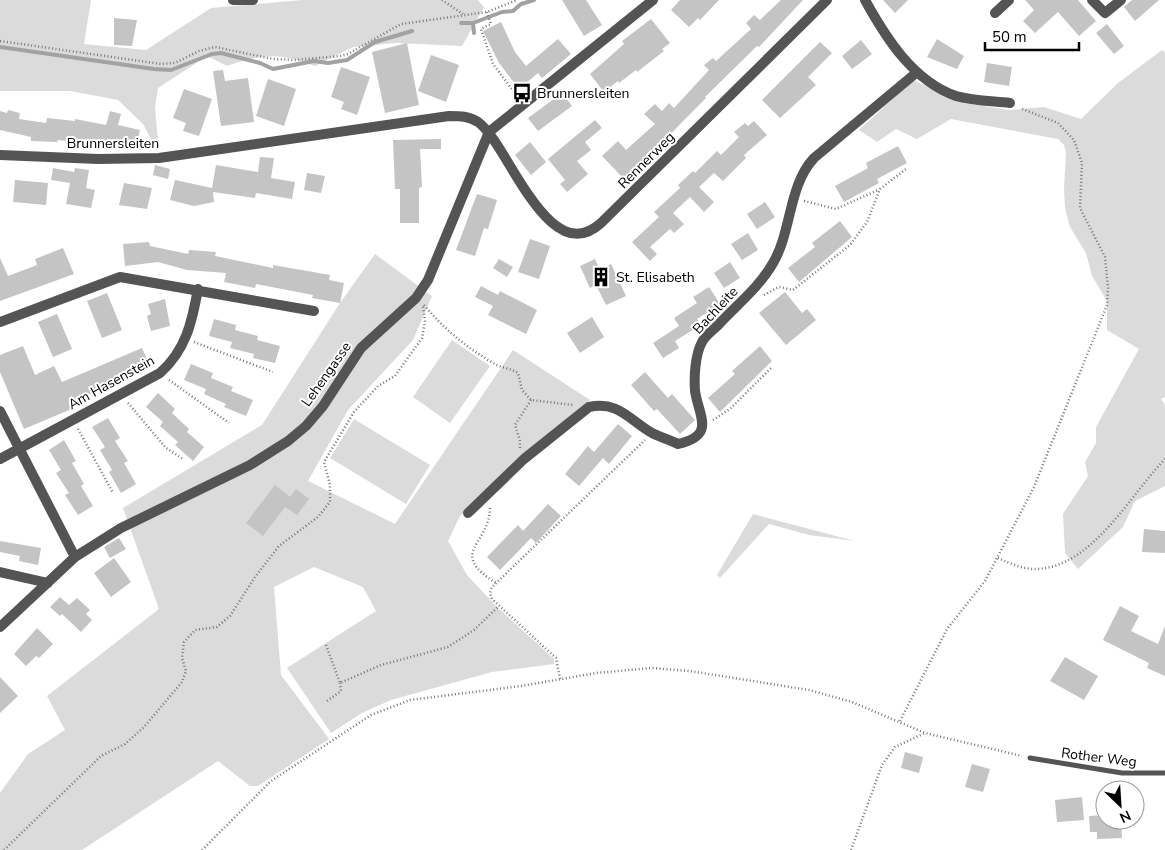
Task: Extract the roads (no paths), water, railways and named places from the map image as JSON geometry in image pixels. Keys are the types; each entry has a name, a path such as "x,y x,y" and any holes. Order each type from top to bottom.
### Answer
{"street":[{"path":"234,0 253,0"},
{"path":"489,132 654,0"},
{"name":"Rennerweg","path":"489,132 514,176 548,219 565,230 574,232 588,231 601,223 827,0"},
{"path":"865,0 880,28 916,73 945,91 958,96 1010,103"},
{"path":"995,13 1009,0"},
{"path":"1092,0 1105,13 1121,0"},
{"name":"Bachleite","path":"468,513 524,459 589,407 601,404 616,407 652,432 678,444 696,436 703,428 696,392 695,372 702,342 756,286 772,264 784,241 801,175 814,158 916,73"},
{"name":"Brunnersleiten","path":"0,155 98,159 159,158 449,116 473,119 489,132"},
{"name":"Lehengasse","path":"0,627 75,557 121,528 250,465 288,442 306,426 323,406 361,348 416,298 428,280 489,132"},
{"path":"0,322 120,277 198,289 314,311"},
{"name":"Am Hasenstein","path":"0,459 160,373 169,365 186,339 198,289"},
{"path":"0,411 75,557"},
{"path":"0,572 48,582"}],"lane":[{"name":"Rother Weg","path":"1030,758 1122,773 1165,773"}],"waterway":[{"path":"461,23 473,23 502,12 513,11 521,4 534,0"},
{"path":"473,23 474,33"},
{"path":"0,47 171,70 212,54 221,53 260,63 273,69 314,61 328,63 347,60 375,42 412,31"}],"place":[{"name":"Brunnersleiten","path":"522,93"},
{"name":"St. Elisabeth","path":"601,277"}]}
